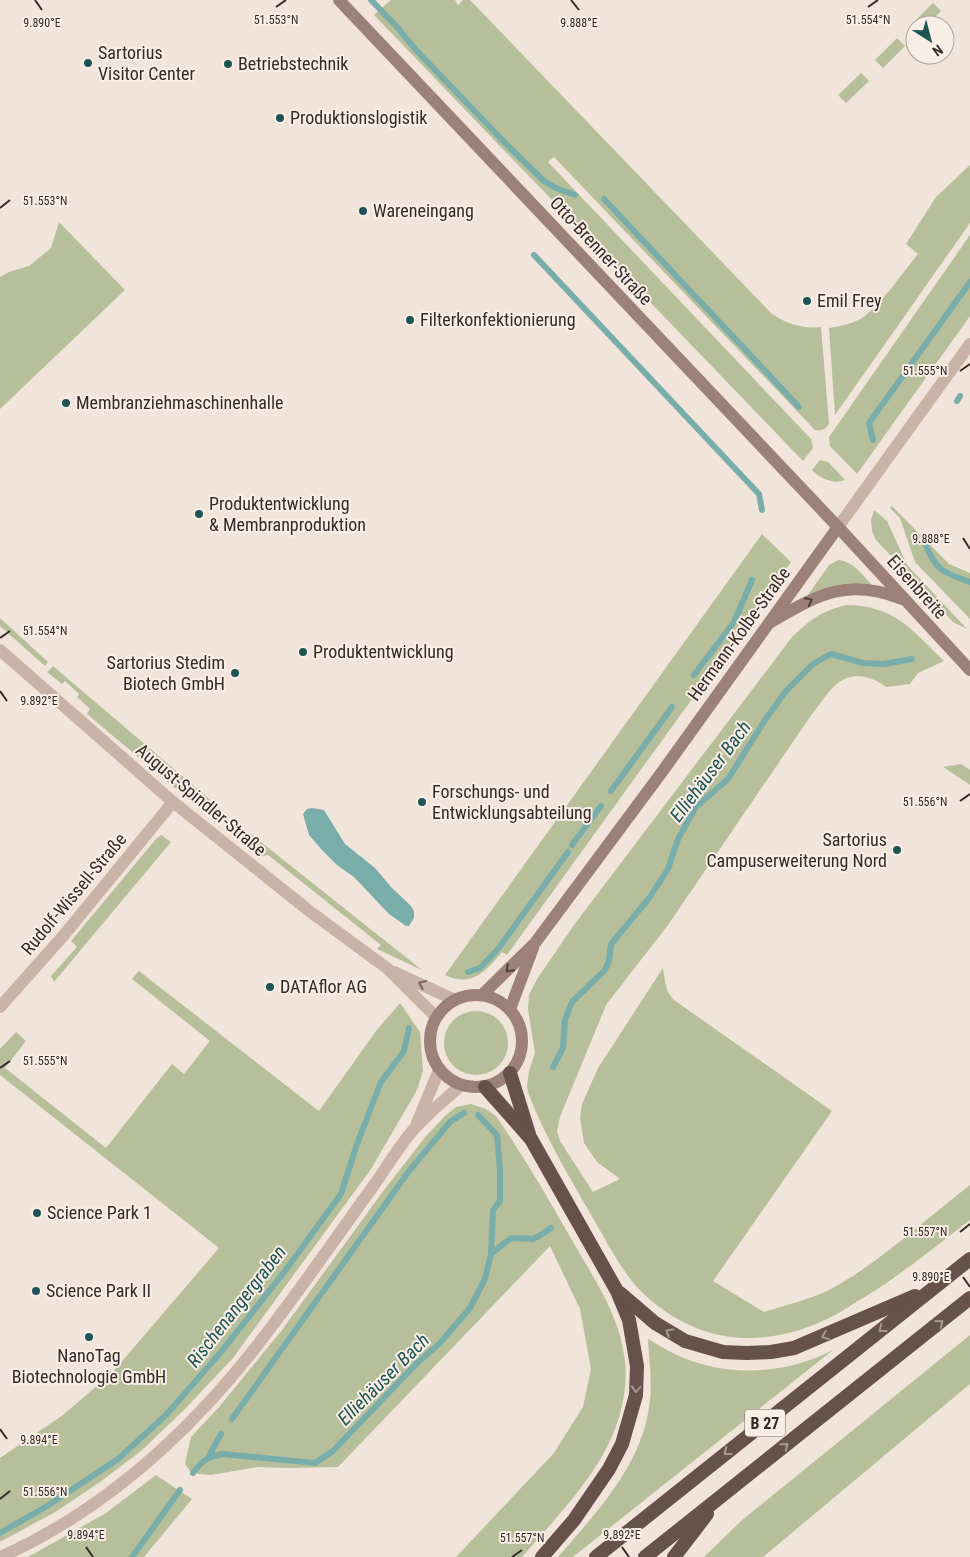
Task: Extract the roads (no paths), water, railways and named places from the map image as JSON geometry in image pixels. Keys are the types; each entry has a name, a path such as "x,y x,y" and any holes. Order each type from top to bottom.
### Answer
{"highway":[{"path":"510,1073 530,1139"},
{"path":"485,1087 530,1139 617,1291 628,1320 637,1366 636,1395 622,1444 609,1469 574,1520 542,1557"},
{"name":"B 27","path":"596,1557 970,1259"},
{"path":"617,1291 655,1323 685,1341 724,1352 747,1353 771,1352 794,1348 934,1288"},
{"name":"B 27","path":"645,1557 970,1298"},
{"path":"674,1557 720,1498"}],"main road":[{"name":"Otto-Brenner-Straße","path":"339,0 838,527"},
{"name":"Eisenbreite","path":"838,527 970,670"},
{"name":"Hermann-Kolbe-Straße","path":"482,995 535,943 662,772 838,527"},
{"path":"766,625 817,597 842,590 880,591 904,600"},
{"name":"Hermann-Kolbe-Straße","path":"510,1009 535,943"},
{"path":"482,995 497,1000 510,1009 519,1024 522,1041 519,1058 510,1073 503,1079 485,1087 469,1087 445,1077 434,1062 429,1044 432,1025 436,1017 448,1004 464,996 482,995"}],"street":[{"name":"Hermann-Kolbe-Straße","path":"838,527 970,344"},
{"name":"August-Spindler-Straße","path":"0,650 173,802 308,910 388,969 436,1017"},
{"name":"Rudolf-Wissell-Straße","path":"0,1006 64,935 173,802"},
{"name":"August-Spindler-Straße","path":"388,969 455,1000"},
{"path":"414,1129 439,1070"},
{"path":"1,1557 40,1537 103,1498 133,1476 188,1426 238,1371 273,1326 414,1129 461,1085"}],"water":[{"path":"307,809 324,810 345,844 375,868 411,906 414,911 414,918 409,926 406,926 389,914 354,877 337,865 309,835 303,814"}],"waterway":[{"path":"371,0 416,50 544,181 575,195"},
{"path":"604,199 799,407"},
{"path":"534,255 759,494 762,510"},
{"name":"Rischenangergraben","path":"873,440 869,423 970,282"},
{"path":"957,401 960,396"},
{"path":"926,546 938,566 948,574 970,582"},
{"name":"Rischenangergraben","path":"694,675 734,622 752,580"},
{"name":"Elliehäuser Bach","path":"553,1067 563,1048 565,1020 572,1002 605,970 609,961 611,944 650,897 668,869 678,839 696,807 728,779 765,720 786,691 813,664 831,654 863,663 884,664 912,659"},
{"name":"Rischenangergraben","path":"611,791 672,707"},
{"name":"Rischenangergraben","path":"572,845 601,806"},
{"name":"Rischenangergraben","path":"468,972 480,968 498,949 568,852"},
{"name":"Rischenangergraben","path":"0,1533 47,1506 118,1459 166,1415 221,1352 285,1271 341,1194 357,1144 381,1082 404,1051 409,1028"},
{"path":"232,1419 409,1171 450,1122 464,1113"},
{"path":"478,1115 497,1135 500,1201 493,1210 491,1254"},
{"name":"Elliehäuser Bach","path":"193,1473 205,1460 222,1454 315,1463 333,1451 417,1363 439,1344 470,1308 485,1279 491,1254 511,1238 533,1239 551,1228"},
{"path":"209,1456 221,1434"},
{"name":"Elliehäuser Bach","path":"132,1557 180,1490"}],"place":[{"name":"Sartorius Visitor Center","path":"88,63"},
{"name":"Betriebstechnik","path":"228,64"},
{"name":"Produktionslogistik","path":"280,118"},
{"name":"Wareneingang","path":"363,211"},
{"name":"Emil Frey","path":"807,301"},
{"name":"Filterkonfektionierung","path":"410,320"},
{"name":"Membranziehmaschinenhalle","path":"66,403"},
{"name":"Produktentwicklung & Membranproduktion","path":"199,514"},
{"name":"Produktentwicklung","path":"303,652"},
{"name":"Sartorius Stedim Biotech GmbH","path":"235,673"},
{"name":"Forschungs- und Entwicklungsabteilung","path":"422,802"},
{"name":"Sartorius Campuserweiterung Nord","path":"897,850"},
{"name":"DATAflor AG","path":"270,987"},
{"name":"Science Park 1","path":"37,1213"},
{"name":"Science Park II","path":"36,1291"},
{"name":"NanoTag Biotechnologie GmbH","path":"89,1337"}]}
